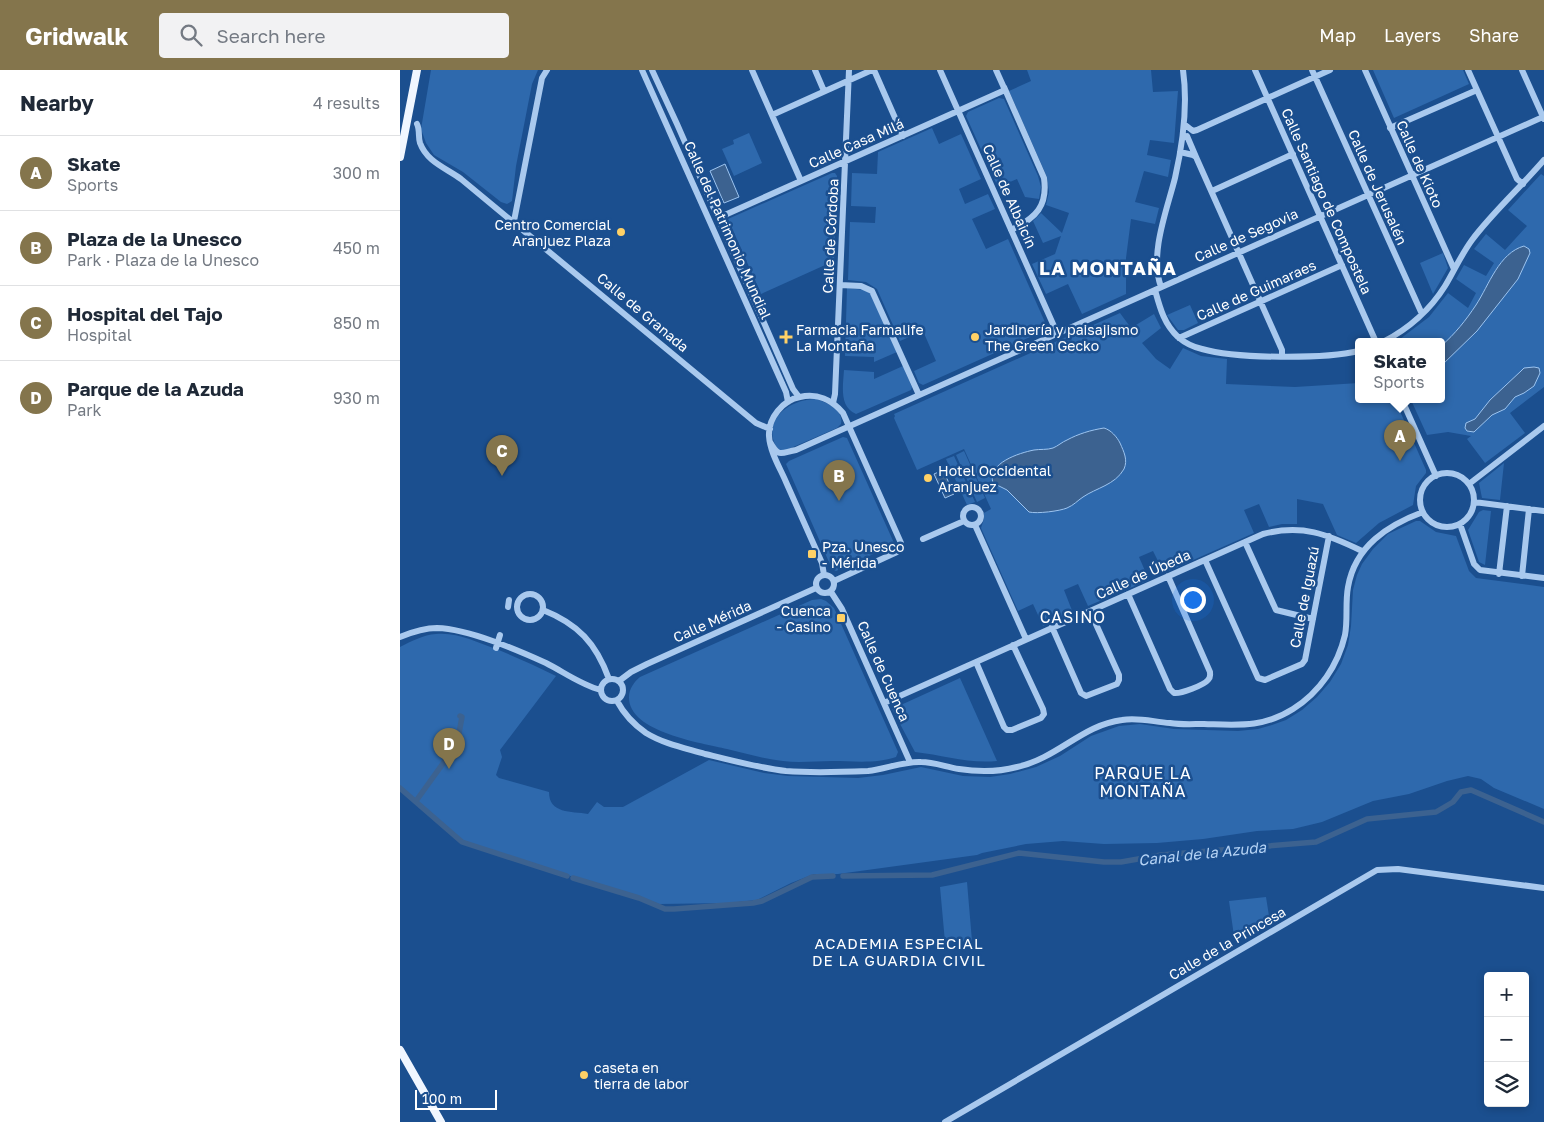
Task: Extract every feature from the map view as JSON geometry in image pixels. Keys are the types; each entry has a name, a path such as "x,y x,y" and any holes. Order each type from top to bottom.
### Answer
{"main road":[{"path":"400,157 417,70"},
{"path":"400,1050 441,1122"}],"street":[{"path":"416,124 419,128 419,141 428,157 461,179 514,221 542,78 548,70"},
{"name":"Calle del Patrimonio Mundial","path":"642,70 786,392 788,402"},
{"name":"Calle del Patrimonio Mundial","path":"652,70 793,389 799,397"},
{"path":"752,70 801,181"},
{"path":"815,70 824,91"},
{"name":"Calle de Córdoba","path":"833,403 835,394 849,70"},
{"path":"772,115 873,70 903,136"},
{"name":"Calle de Albaicín","path":"940,70 1057,333"},
{"path":"997,70 1044,178 1045,187 1042,205 1036,214 1029,221 1011,230"},
{"path":"1183,70 1185,99 1184,137 1161,232 1158,275 1162,315 1169,328 1189,345 1203,350 1282,356 1355,352"},
{"name":"Calle Santiago de Compostela","path":"1256,70 1374,338"},
{"name":"Calle de Jerusalén","path":"1312,70 1422,314"},
{"path":"1184,137 1193,131 1330,70"},
{"name":"Calle de Kioto","path":"1365,70 1454,269"},
{"path":"1468,70 1517,178 1523,184"},
{"path":"1522,70 1544,118"},
{"name":"Calle Casa Milá","path":"718,218 1005,90"},
{"path":"1390,128 1477,90"},
{"name":"Calle de Segovia","path":"830,435 1498,136 1544,118"},
{"path":"1184,124 1193,131"},
{"path":"1184,137 1212,191 1282,350 1282,356"},
{"path":"1180,152 1196,157"},
{"path":"1212,191 1293,154"},
{"path":"1389,338 1422,314 1444,286 1477,234 1544,160"},
{"name":"Calle de Granada","path":"514,221 756,423 770,429"},
{"name":"Calle de Guimaraes","path":"1179,338 1342,265"},
{"path":"840,286 861,286 872,291 919,395"},
{"path":"824,575 822,563 770,442 770,429 776,413 788,402 799,397 816,396 833,403 845,416 901,546 897,552 834,581"},
{"path":"1403,403 1436,476"},
{"path":"770,442 777,452 784,454 794,451 830,435 842,426 845,416"},
{"path":"1469,484 1544,426"},
{"path":"783,476 781,461 794,451"},
{"path":"1446,474 1462,478 1469,484 1474,502 1472,511 1460,524 1452,527 1438,526 1428,519 1424,512 1421,496 1429,481 1436,476 1446,474"},
{"path":"1474,502 1544,511"},
{"path":"1499,574 1507,506"},
{"path":"968,508 976,508 981,516 975,525 970,526 964,521 963,514 968,508"},
{"path":"1522,576 1529,509"},
{"path":"617,701 626,716 658,740 772,769 796,771 868,770 910,762 931,763 975,771 999,770 1036,762 1085,732 1103,724 1123,720 1141,719 1169,723 1234,726 1254,724 1275,718 1292,710 1316,691 1334,664 1345,634 1348,586 1362,551 1386,530 1424,512"},
{"path":"923,540 964,521"},
{"path":"1460,524 1477,568 1499,574 1544,578"},
{"path":"975,525 1026,639"},
{"name":"Calle de Úbeda","path":"884,703 1263,534 1281,529 1297,529 1329,536 1362,551"},
{"name":"Calle de Iguazú","path":"1206,560 1258,678 1265,680 1302,664 1305,660 1329,536"},
{"path":"1245,542 1276,610 1281,613 1313,619"},
{"path":"824,575 830,576 834,581 834,587 831,592 821,593 816,588 817,580 824,575"},
{"path":"1128,594 1170,689 1174,693 1180,694 1207,682 1210,678 1210,672 1168,576"},
{"name":"Calle Mérida","path":"619,681 631,672 659,658 816,588"},
{"name":"Calle de Cuenca","path":"831,592 842,609 910,762"},
{"path":"534,595 541,600 543,610 537,618 529,620 519,614 518,606 522,598 534,595"},
{"path":"543,610 563,619 588,640 601,659 609,679"},
{"path":"1052,627 1081,693 1086,696 1108,688 1117,684 1120,680 1119,675 1090,611"},
{"path":"400,638 414,632 436,628 457,631 546,664 590,687 601,690"},
{"path":"497,646 500,635"},
{"path":"976,662 1007,730 1012,730 1041,718 1044,714 1043,709 1013,645"},
{"path":"609,679 619,681 624,690 622,696 617,701 610,701 605,698 601,690 603,683 609,679"},
{"name":"Calle de la Princesa","path":"944,1122 1377,870 1398,869 1544,888"}],"shaded area":[{"path":"431,70 538,70 532,84 516,166 512,201 507,204 501,202 463,172 434,155 426,143 421,129"},
{"path":"1027,70 1151,70 1153,92 1178,91 1174,143 1150,140 1147,155 1171,160 1168,177 1144,171 1135,202 1159,208 1155,224 1131,219 1126,258 1126,294 1082,314 1068,284 1046,294 1032,264 1055,254 1061,236 1043,243 1033,221 1041,213 1062,233 1069,213 1046,205 1049,192 1047,177 1009,91 1031,81"},
{"path":"1373,70 1463,70 1469,84 1394,118"},
{"path":"999,98 1004,99 1038,176 1041,187 1039,199 1025,197 1017,179 998,187 966,116 968,112"},
{"path":"932,128 939,144 961,134 981,179 959,189 965,204 988,194 995,209 972,219 986,249 1008,239 1048,329 923,385 919,383 914,371 936,361 923,331 900,341 877,289 866,282 848,280 850,222 875,223 876,207 851,206 852,173 877,174 878,152"},
{"path":"749,133 762,163 734,176 722,149 734,144 733,140"},
{"path":"725,164 739,197 724,203 710,171"},
{"path":"835,173 837,176 834,261 761,294 728,219"},
{"path":"1541,174 1544,176 1544,387 1510,413 1525,433 1485,463 1467,439 1471,436 1448,432 1427,435 1412,403 1445,403 1445,338 1401,338 1429,317 1448,293 1468,308 1476,293 1456,279 1464,265 1486,276 1494,263 1474,249 1486,234 1505,250 1527,226 1508,210"},
{"path":"1524,246 1529,249 1530,253 1518,279 1477,331 1445,362 1445,342 1456,332 1476,305 1501,262 1515,250"},
{"path":"1443,253 1448,268 1433,294 1420,263"},
{"path":"847,288 865,290 870,293 897,352 874,362 874,357 845,356"},
{"path":"1190,305 1198,323 1184,330 1178,330 1167,315"},
{"path":"1120,313 1131,328 1154,314 1161,328 1142,343 1156,359 1170,369 1183,348 1201,356 1227,359 1226,384 1295,387 1355,383 1355,403 1396,403 1426,473 1416,486 1413,505 1379,523 1356,543 1337,535 1323,504 1297,499 1297,524 1282,524 1269,527 1259,504 1244,510 1254,533 1164,573 1153,551 1139,557 1149,580 1088,606 1078,584 1064,590 1073,613 1043,626 1033,604 1018,611 981,528 984,513 991,509 964,449 917,470 894,418 894,414"},
{"path":"903,366 912,387 911,390 856,414 847,406 843,395 844,370 874,372 874,379"},
{"path":"1524,368 1539,368 1540,373 1534,386 1515,397 1505,409 1492,415 1474,432 1467,431 1465,428 1466,423 1475,419 1490,400"},
{"path":"816,399 834,407 840,414 841,424 837,428 780,452 774,442 772,432 774,423 779,415 795,403"},
{"path":"1104,428 1114,434 1120,443 1126,459 1124,469 1116,479 1069,507 1048,512 1029,512 1007,490 993,483 992,476 995,470 1013,456 1034,450 1053,448 1080,434"},
{"path":"843,437 847,438 894,543 836,571 832,569 786,464"},
{"path":"964,451 985,498 977,502 956,455"},
{"path":"954,456 975,502 967,505 946,459"},
{"path":"1504,463 1500,500 1482,498 1479,483"},
{"path":"943,470 954,494 945,498 934,474"},
{"path":"1483,510 1491,511 1485,565 1479,562 1468,530 1479,512"},
{"path":"1416,521 1420,521 1436,532 1456,536 1469,571 1476,578 1544,587 1544,809 1494,788 1481,779 1468,776 1409,794 1373,801 1322,822 1293,829 1257,831 1203,839 1157,843 1104,844 1063,841 1026,844 977,855 838,874 814,874 757,900 728,903 659,904 630,893 567,875 463,841 400,786 400,647 422,637 436,634 459,636 474,641 511,655 556,676 500,750 502,757 496,775 499,778 549,792 553,804 557,808 568,812 588,814 597,802 604,807 623,807 709,760 764,773 788,776 858,778 921,767 963,776 990,777 1036,767 1060,756 1091,736 1119,726 1140,724 1174,729 1238,731 1258,729 1286,720 1302,710 1330,682 1341,664 1348,645 1353,590 1362,564 1373,549 1388,534"},
{"path":"821,599 834,608 898,752 896,757 881,761 864,762 795,762 769,759 668,734 640,719 632,709 629,697 630,691 640,677 812,600"},
{"path":"960,678 997,761 966,760 915,752 892,709"},
{"path":"967,882 972,941 946,943 940,887"},
{"path":"1266,897 1269,916 1234,936 1229,901"}],"waterway":[{"path":"416,801 457,744 462,717 460,716"},
{"name":"Canal de la Azuda","path":"400,788 462,842 567,876"},
{"name":"Canal de la Azuda","path":"843,876 932,875 1019,853 1121,862 1161,855 1316,842 1367,819 1436,812 1453,802 1461,792 1471,790 1544,822"},
{"name":"Canal de la Azuda","path":"573,878 639,898 665,909 674,909 753,903 762,901 812,877 833,876"}],"place":[{"name":"Centro Comercial Aranjuez Plaza","path":"621,232"},
{"name":"Farmacia Farmalife La Montaña","path":"786,337"},
{"name":"Jardinería y paisajismo The Green Gecko","path":"975,337"},
{"name":"Skate","path":"1400,461"},
{"name":"Hospital del Tajo","path":"502,476"},
{"name":"Hotel Occidental Aranjuez","path":"928,478"},
{"name":"Plaza de la Unesco","path":"839,501"},
{"name":"Pza. Unesco - Mérida","path":"812,554"},
{"name":"Cuenca - Casino","path":"841,618"},
{"name":"Parque de la Azuda","path":"449,769"},
{"name":"caseta en tierra de labor","path":"584,1075"}],"district":[{"name":"LA MONTAÑA","path":"1108,267"},
{"name":"CASINO","path":"1073,617"},
{"name":"PARQUE LA MONTAÑA","path":"1143,782"},
{"name":"ACADEMIA ESPECIAL DE LA GUARDIA CIVIL","path":"899,952"}]}
